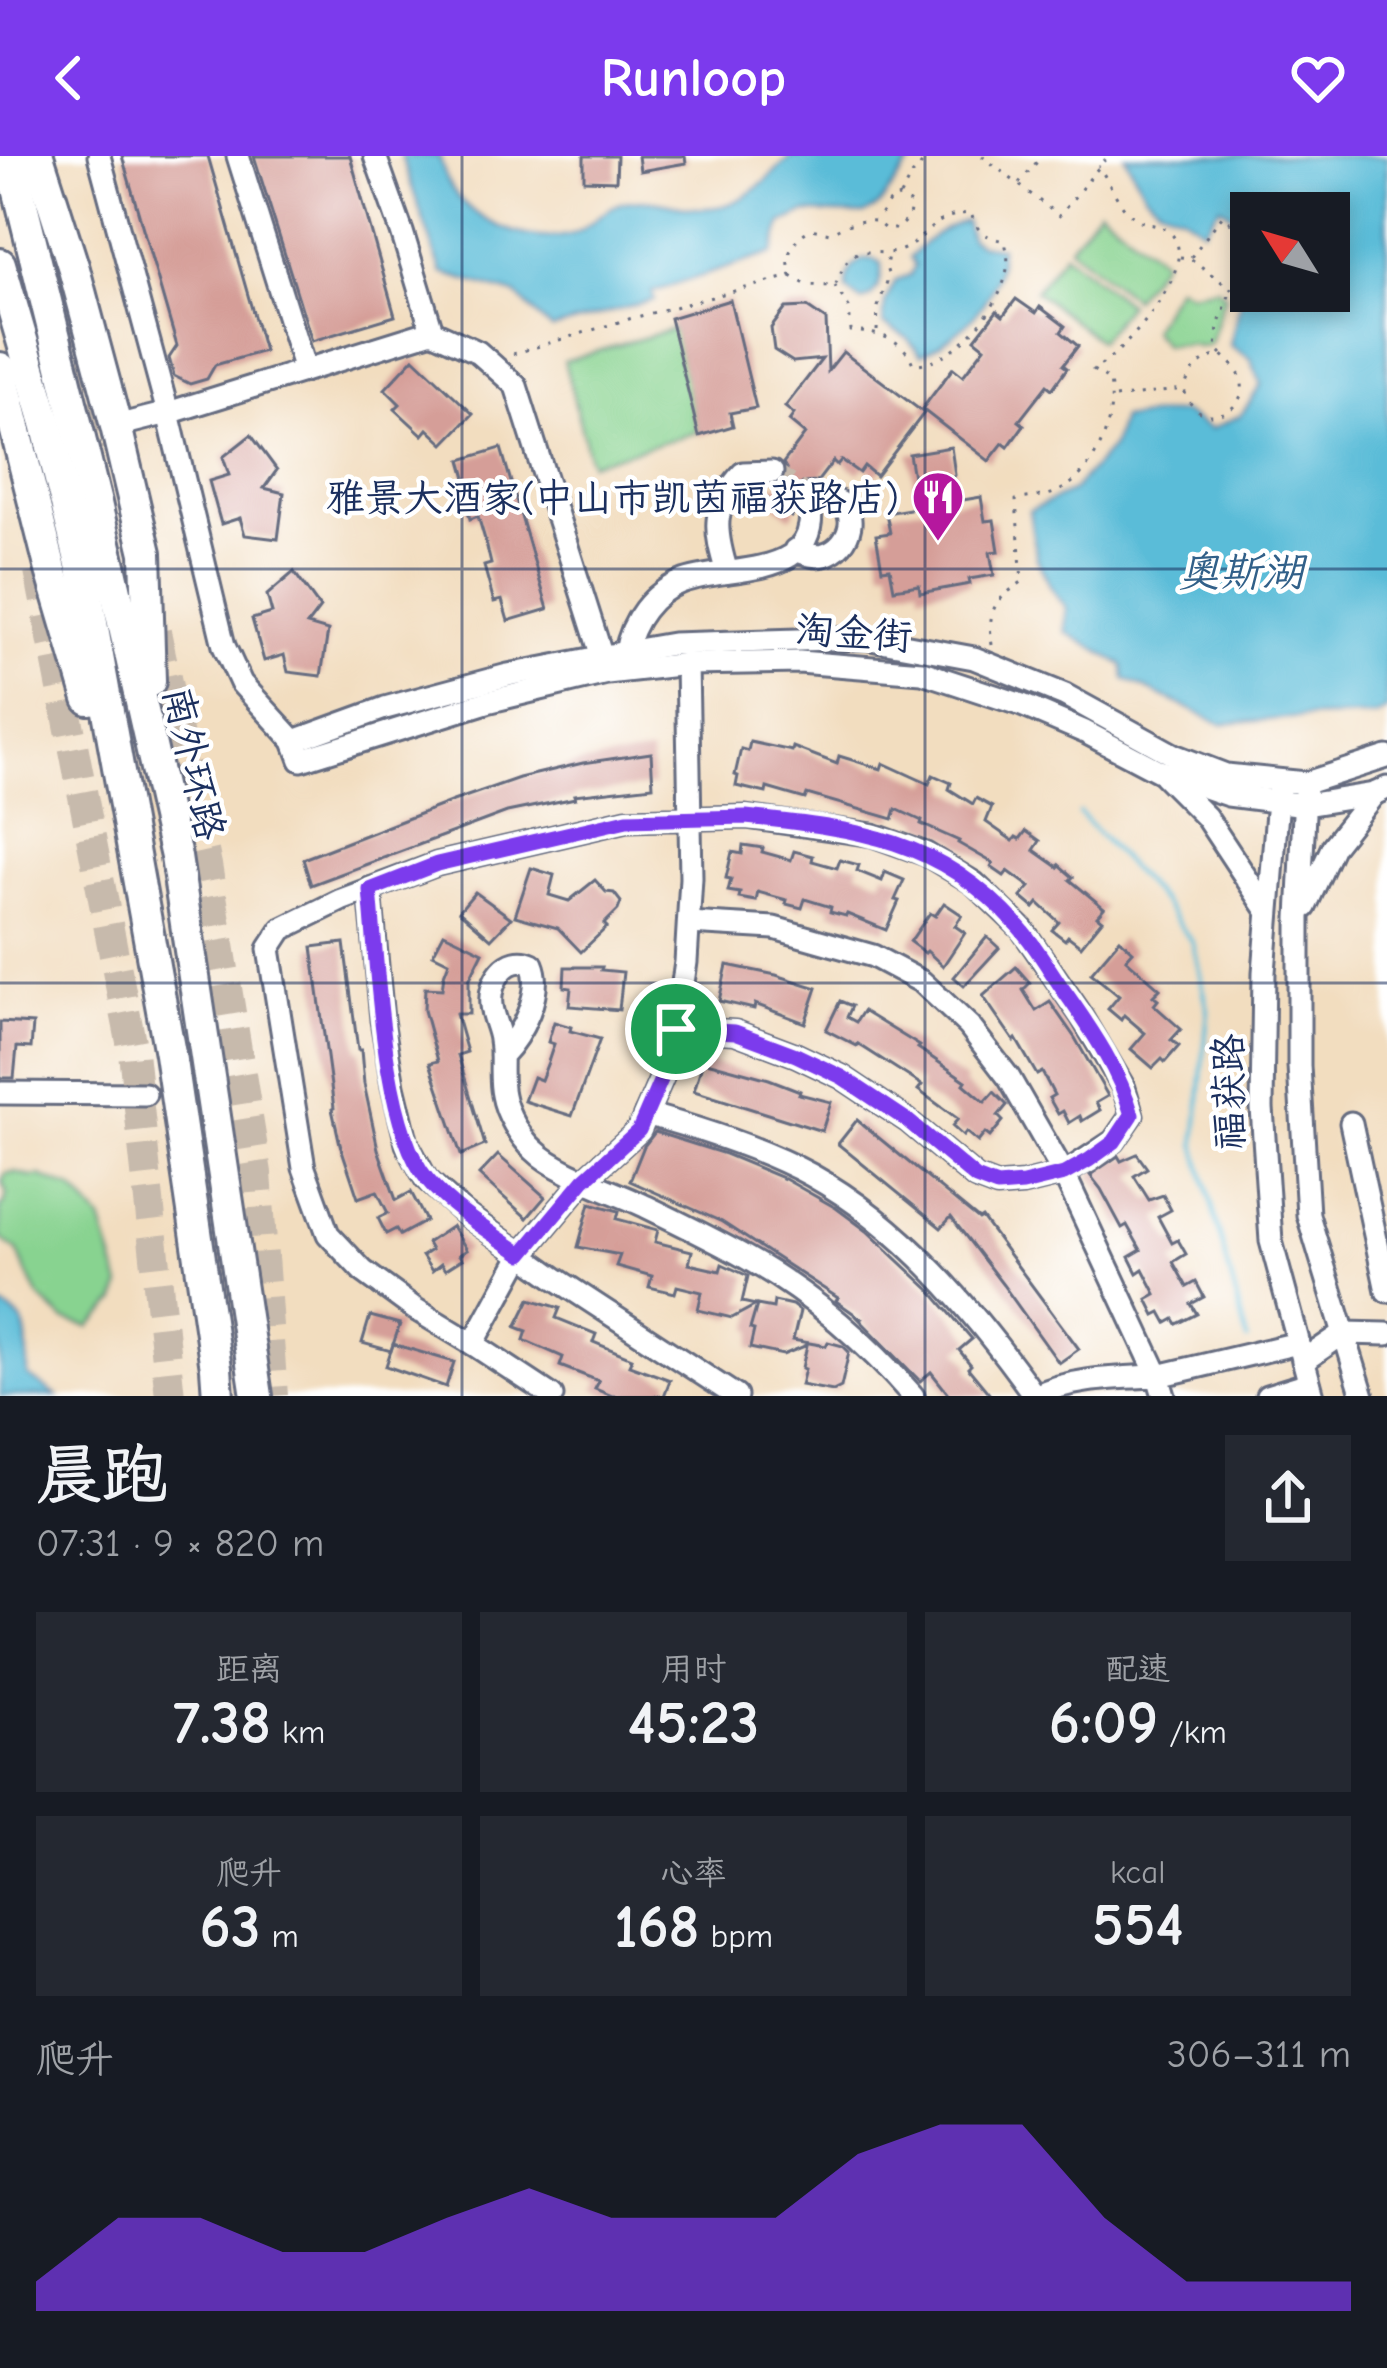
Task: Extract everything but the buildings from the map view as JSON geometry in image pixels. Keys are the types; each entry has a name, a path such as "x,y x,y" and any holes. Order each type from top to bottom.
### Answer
{"highway":[{"name":"南外环路","path":"10,156 96,503 176,856 256,1384"},
{"path":"38,156 74,269 146,553 151,747"},
{"name":"南外环路","path":"0,265 82,568 173,1075 217,1382"},
{"path":"0,368 99,738 127,807"}],"street":[{"path":"99,156 224,646 241,683 298,750 406,703 508,675 605,665 626,652 672,644 865,638 974,658 1065,695 1174,755 1278,791 1381,791"},
{"path":"238,156 305,370"},
{"path":"375,156 432,331"},
{"path":"116,426 432,331 478,352 516,386 605,665"},
{"path":"728,572 718,544 717,518 725,491 743,473 772,472"},
{"path":"626,652 629,630 649,605 678,583 754,570 784,561 795,550"},
{"name":"淘金街","path":"605,665 799,662 922,671 1022,705 1159,771 1228,794 1278,791"},
{"path":"473,1344 522,1254 584,1180 639,1130 673,1052 689,923 687,664"},
{"path":"1305,794 1387,757"},
{"path":"1159,771 1206,817 1268,911"},
{"name":"福获路","path":"1278,791 1264,972 1262,1108 1271,1241 1306,1371"},
{"path":"1299,918 1333,846 1381,791"},
{"name":"福获路","path":"1305,794 1299,1066 1308,1215 1363,1396"},
{"path":"552,1396 362,1271 328,1234 304,1168 269,949 282,929 437,864 627,820 746,817 872,835 926,854 974,883 1022,929 1081,1015 1124,1088 1132,1115 1114,1142 1064,1174 997,1186 976,1178 908,1121 827,1070 735,1032 676,1029"},
{"path":"370,890 393,1086 407,1144 426,1179 522,1254 736,1396"},
{"path":"689,923 775,928 873,956 922,982 969,1026 1009,1078 1064,1174 1161,1386"},
{"path":"501,1056 503,1096 513,1122 534,1151 584,1180 747,1257 838,1323 913,1396"},
{"path":"0,1093 145,1094"},
{"path":"646,1114 812,1176 869,1215 957,1296 1035,1395 1108,1378 1161,1386 1306,1371"},
{"path":"1351,1123 1387,1291"},
{"path":"1267,1396 1306,1371 1344,1333 1387,1334"}],"path":[{"path":"791,276 789,249 799,236 811,229 830,233 844,225 876,220 929,156"},
{"path":"983,156 1060,216 1108,156"},
{"path":"1018,184 1042,156"},
{"path":"993,652 991,611 1022,582 1016,500 1054,493 1073,480 1105,438 1113,398 1110,381 1093,370 1138,330 1172,279 1178,257 1178,244 1167,229 1140,222 1126,210 1098,166"},
{"path":"876,220 885,229 897,229 909,217 911,204 899,197"},
{"path":"964,213 970,213 983,236 1004,241 1009,252 1006,274 987,315 949,354 925,364 914,364 908,350 878,333 851,331 849,308 835,286 845,263 858,252 901,251 941,219 964,213"},
{"path":"1190,258 1222,216 1230,222"},
{"path":"878,333 878,307 889,276 888,253"},
{"path":"1178,257 1190,258 1230,288"},
{"path":"489,362 791,276 807,285 835,286"},
{"path":"1222,355 1198,364 1184,388 1191,406 1202,414 1217,416 1232,409 1243,392 1237,366 1216,348 1218,326 1230,294"},
{"path":"1113,398 1184,388"}],"green space":[{"path":"1099,209 1163,260 1133,298 1069,247"},
{"path":"1064,253 1128,304 1099,341 1035,291"},
{"path":"1177,286 1189,292 1217,287 1225,294 1210,343 1164,345 1151,329"},
{"path":"674,329 698,432 590,463 564,361"},
{"path":"6,1173 73,1189 101,1220 121,1286 117,1301 90,1327 64,1320 38,1296 17,1251 0,1238 0,1207 7,1193 2,1181"}],"water":[{"path":"401,156 439,156 457,196 484,219 518,233 553,237 576,232 624,202 698,208 729,204 754,190 791,156 916,156 879,206 864,215 805,213 782,223 773,253 652,292 654,300 551,329 515,294 442,273"},
{"name":"奥斯湖","path":"1125,156 1387,156 1387,710 1376,716 1222,724 1125,679 1123,665 1066,632 1066,607 1037,559 1029,511 1072,491 1112,447 1121,419 1181,412 1211,429 1241,415 1261,385 1251,359 1230,345 1238,312 1350,312 1350,192 1230,192 1230,213 1220,206 1204,229 1159,206 1145,193"},
{"path":"965,221 970,238 978,244 1000,247 993,283 965,325 921,355 907,338 883,324 885,302 896,280 910,275 915,266 910,257 942,231"},
{"path":"862,259 874,259 881,269 875,291 861,301 847,285 852,269"},
{"path":"0,1306 24,1326 28,1376 57,1396 0,1396"}],"waterway":[{"path":"1079,813 1163,903 1193,943 1208,1010 1196,1144 1247,1340"}],"tunnel":[{"path":"61,317 110,446"},
{"path":"772,472 809,497"},
{"path":"39,571 133,1052 170,1396"},
{"path":"156,632 207,865 257,1173 273,1396"}],"place":[{"name":"雅景大酒家(中山市凯茵福获路店)","path":"938,543"}],"route":[{"path":"746,817 872,835 926,854 974,883 1022,929 1081,1015 1124,1088 1132,1115 1114,1142 1064,1174 997,1186 976,1178 908,1121 842,1077 735,1032 676,1029 673,1052 639,1130 584,1180 522,1254 426,1179 407,1144 382,1020 370,890 437,864 627,820 746,817"}]}
